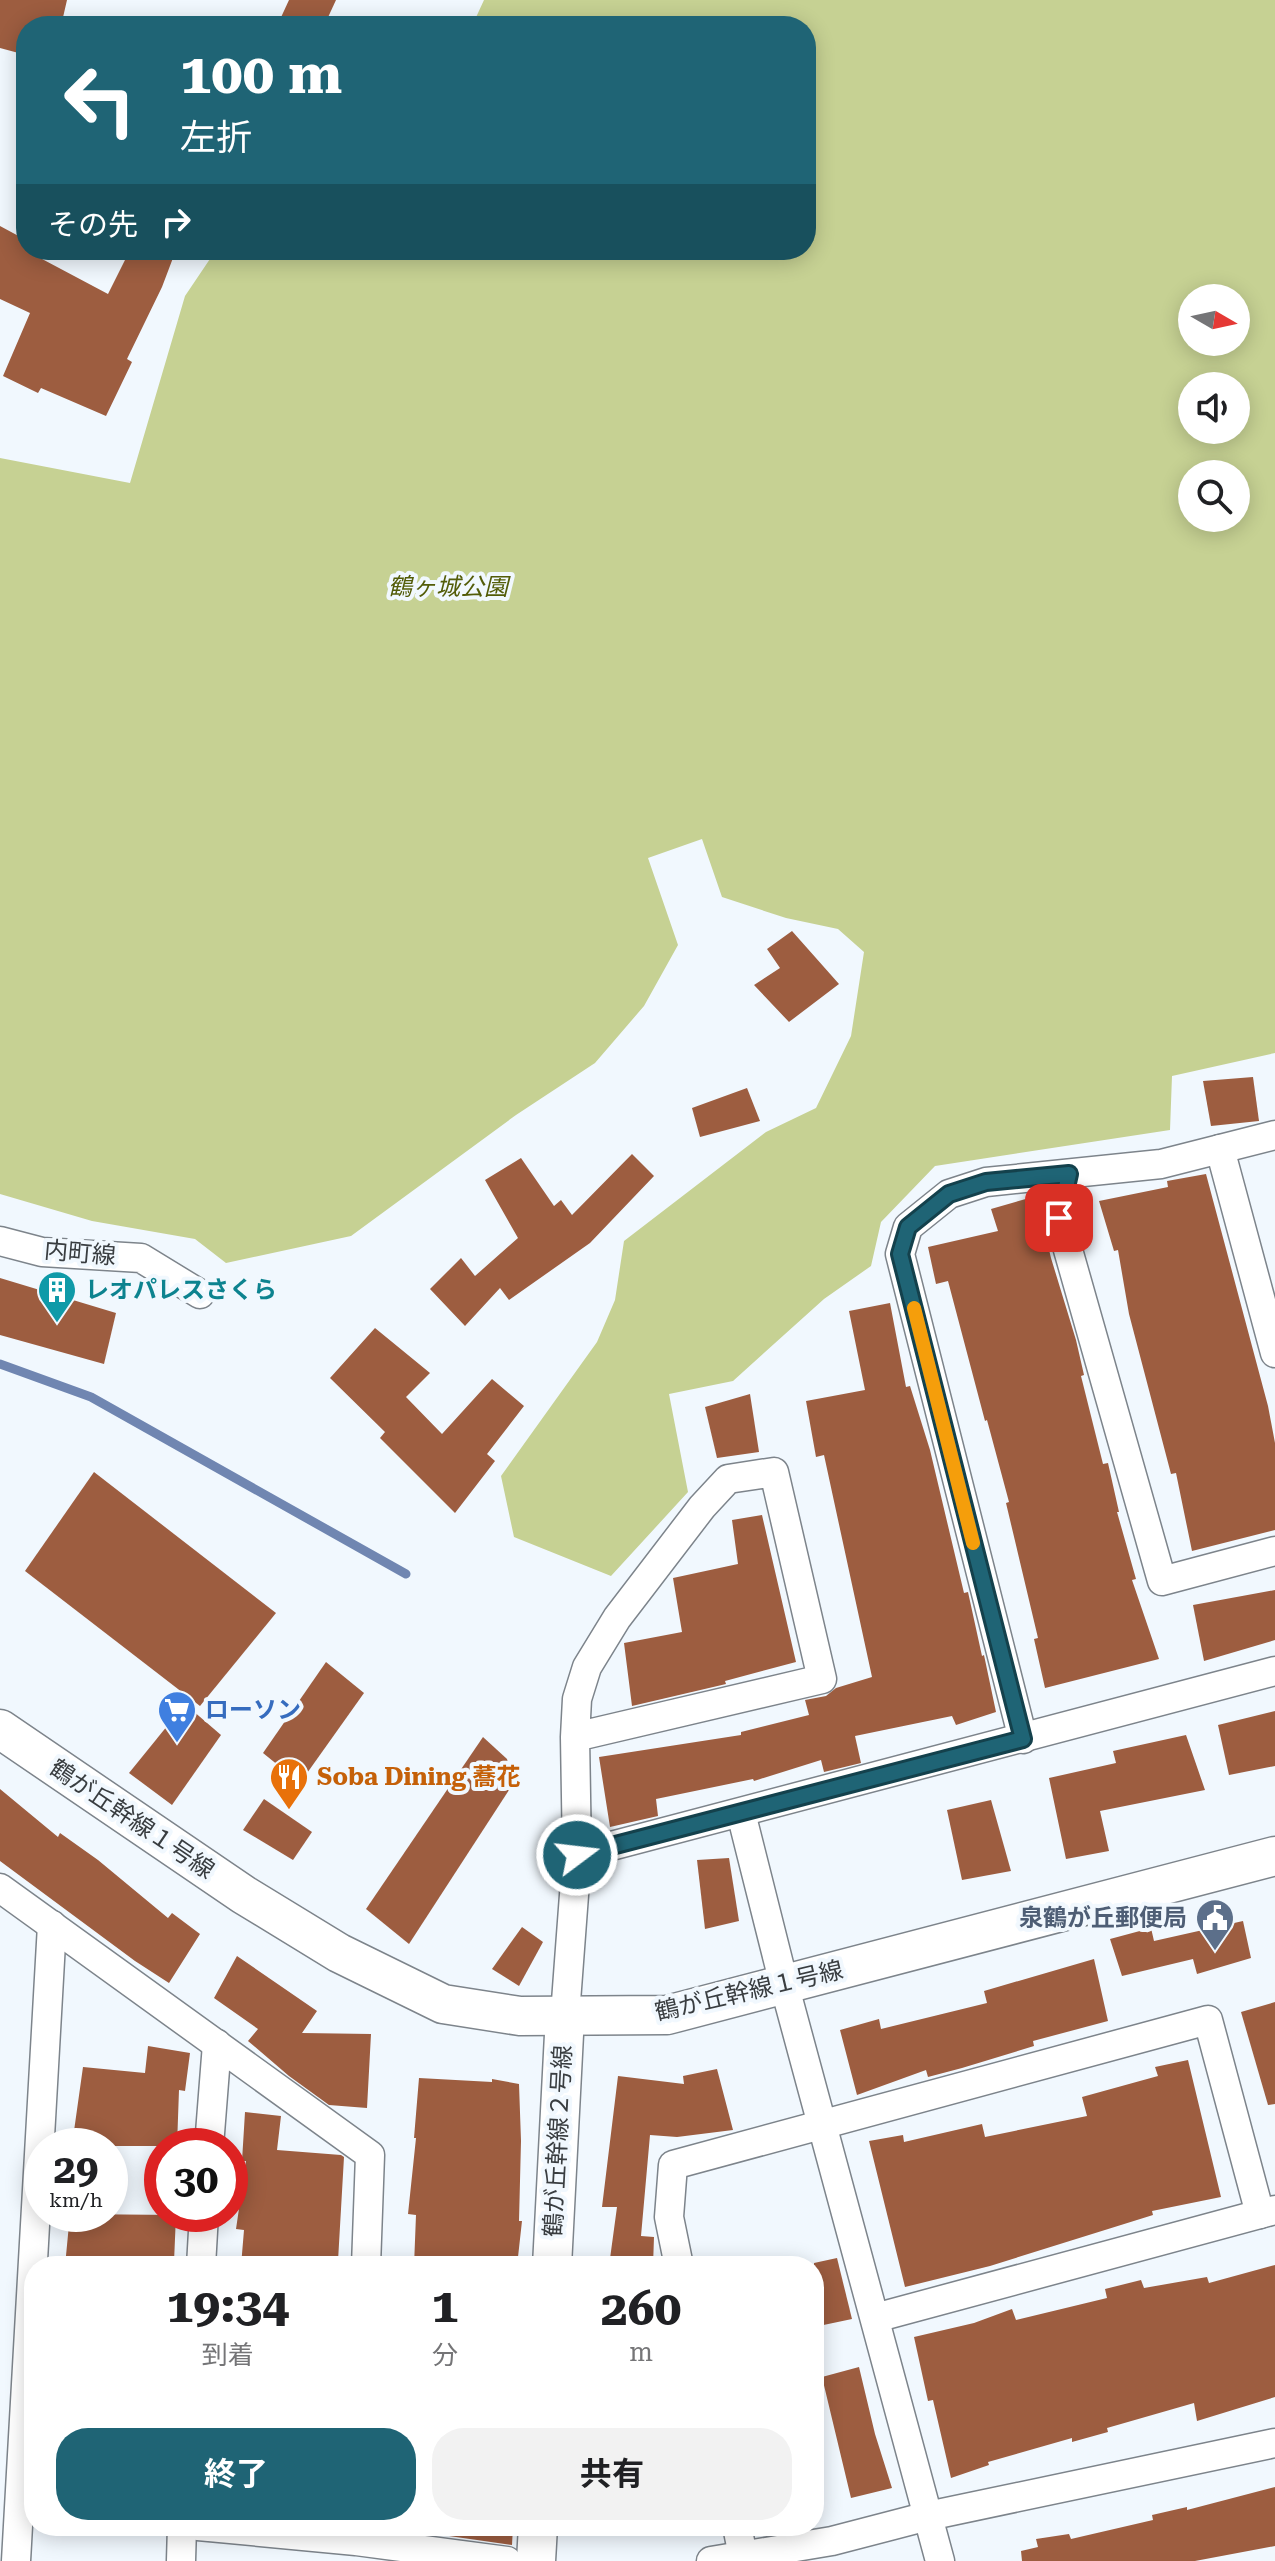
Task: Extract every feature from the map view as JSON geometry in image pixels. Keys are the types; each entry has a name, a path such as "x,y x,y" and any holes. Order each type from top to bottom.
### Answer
{"street":[{"path":"1023,1739 900,1254 908,1227 949,1194 986,1182 1161,1164 1275,1135"},
{"path":"1220,1149 1275,1353"},
{"path":"1069,1174 1059,1218 1162,1581 1275,1551"},
{"name":"内町線","path":"0,1241 42,1252 141,1258 200,1294"},
{"path":"565,2015 577,1855 575,1737 577,1699 587,1667 617,1618 702,1507 728,1479 774,1472 822,1679 575,1737"},
{"path":"577,1855 1275,1671"},
{"name":"鶴が丘幹線１号線","path":"0,1729 244,1895 339,1953 443,2004 520,2016 667,2015 1275,1856"},
{"path":"741,1813 784,1984 940,2561"},
{"path":"0,1888 370,2155 366,2256"},
{"path":"32,2256 52,1925"},
{"name":"鶴が丘幹線２号線","path":"553,2256 565,2015"},
{"path":"677,2256 669,2217 673,2165 1208,2020 1268,2212 875,2318"},
{"path":"210,2128 217,2044"},
{"path":"202,2256 203,2232"},
{"path":"16,2561 24,2397"},
{"path":"711,2561 832,2541 928,2516 1275,2443"},
{"path":"181,2561 182,2536"},
{"path":"291,2536 507,2561"},
{"path":"536,2561 537,2536"},
{"path":"739,2536 743,2556"}],"green space":[{"name":"鶴ヶ城公園","path":"484,0 1275,0 1275,1053 1172,1076 1170,1130 935,1166 881,1222 871,1266 824,1299 733,1381 669,1394 688,1492 611,1576 514,1537 501,1476 597,1342 615,1300 624,1241 766,1132 816,1108 851,1036 864,952 838,929 786,918 722,897 702,839 648,858 678,945 644,1006 595,1063 516,1115 351,1236 226,1263 195,1239 92,1221 0,1194 0,458 130,483 185,296 209,260 816,260 816,16 477,16"}],"building":[{"path":"0,0 67,0 63,16 16,16 16,52 0,48"},
{"path":"289,0 336,0 329,16 282,16"},
{"path":"0,226 16,235 16,260 44,260 108,294 125,260 172,260 127,359 132,362 106,416 41,388 38,393 3,376 30,313 0,299"},
{"path":"792,931 839,984 789,1022 754,985 780,968 767,949"},
{"path":"1253,1077 1259,1121 1211,1126 1203,1081"},
{"path":"747,1088 760,1121 700,1137 692,1108"},
{"path":"632,1154 654,1176 590,1243 509,1300 500,1288 465,1326 430,1289 461,1258 475,1276 518,1238 485,1180 521,1158 554,1206 561,1200 572,1215"},
{"path":"1206,1174 1268,1406 1275,1443 1275,1530 1192,1551 1176,1473 1171,1474 1129,1314 1118,1250 1114,1251 1099,1201 1168,1187 1167,1181"},
{"path":"1036,1196 1076,1340 1084,1375 1081,1376 1103,1464 1108,1463 1117,1512 1136,1579 1132,1580 1159,1659 1045,1688 1034,1639 1038,1638 1006,1503 1009,1502 948,1281 936,1284 928,1247 998,1231 991,1209"},
{"name":"レオパレスさくら","path":"0,1278 116,1313 104,1364 0,1335"},
{"path":"890,1303 906,1387 910,1386 930,1450 996,1712 956,1725 952,1716 855,1736 861,1763 824,1772 821,1760 754,1781 656,1799 658,1816 610,1827 599,1757 741,1735 741,1732 809,1715 805,1700 826,1696 836,1688 872,1677 824,1455 816,1457 806,1401 865,1390 849,1311"},
{"path":"375,1328 430,1373 406,1397 442,1434 492,1379 524,1406 487,1454 495,1461 455,1513 380,1438 385,1432 330,1378"},
{"path":"750,1394 759,1452 717,1458 705,1407"},
{"path":"94,1472 276,1613 200,1706 25,1571"},
{"path":"762,1515 796,1662 725,1681 726,1684 632,1706 624,1643 682,1632 673,1578 738,1564 732,1520"},
{"path":"1275,1590 1275,1640 1204,1661 1193,1605"},
{"path":"326,1662 364,1693 300,1783 263,1753"},
{"path":"185,1704 221,1735 172,1805 129,1773"},
{"path":"1275,1711 1275,1766 1229,1775 1218,1725"},
{"path":"1186,1735 1205,1790 1100,1811 1109,1851 1066,1859 1049,1778 1116,1763 1113,1751"},
{"path":"483,1737 507,1759 513,1784 409,1944 366,1909"},
{"path":"0,1789 58,1837 60,1833 98,1860 168,1918 172,1913 200,1934 169,1983 0,1861"},
{"path":"264,1799 312,1832 293,1860 243,1830"},
{"path":"991,1800 1011,1871 962,1880 947,1810"},
{"path":"729,1858 739,1921 705,1929 697,1860"},
{"path":"1243,1921 1251,1958 1197,1974 1193,1959 1122,1976 1110,1939 1151,1928 1154,1941"},
{"path":"522,1927 543,1942 519,1986 492,1969"},
{"path":"237,1956 317,2011 302,2033 371,2034 367,2108 329,2105 248,2041 258,2029 214,1998"},
{"path":"1094,1959 1108,2021 1033,2041 1034,2046 962,2068 928,2077 926,2070 857,2095 840,2030 879,2019 881,2029 987,2003 984,1991"},
{"path":"1275,2002 1275,2104 1268,2105 1241,2012"},
{"path":"148,2046 190,2053 185,2091 179,2090 178,2128 144,2128 144,2146 128,2146 128,2128 74,2128 83,2067 145,2073"},
{"path":"1188,2060 1221,2197 1152,2211 1153,2215 990,2266 905,2287 869,2141 903,2135 904,2142 982,2124 985,2137 1087,2116 1082,2097 1158,2076 1155,2067"},
{"path":"717,2069 733,2130 677,2137 650,2135 641,2236 654,2237 653,2256 610,2256 617,2207 602,2207 618,2076 684,2084 683,2076"},
{"path":"419,2078 492,2082 492,2079 519,2084 519,2221 522,2221 518,2256 414,2256 416,2215 408,2214"},
{"path":"245,2112 281,2116 277,2150 344,2157 338,2256 242,2256 244,2232 248,2232 248,2128 244,2128"},
{"path":"128,2215 144,2215 144,2232 175,2232 174,2256 66,2256 68,2232 128,2232"},
{"path":"837,2258 852,2319 824,2325 824,2261"},
{"path":"1275,2265 1275,2397 1197,2421 1194,2403 1107,2428 1108,2432 1072,2442 1072,2438 988,2462 989,2465 951,2478 933,2400 928,2401 914,2337 974,2323 1012,2309 1016,2320 1107,2298 1105,2289 1141,2280 1144,2288 1207,2277 1209,2283"},
{"path":"859,2367 892,2488 851,2498 824,2376"},
{"path":"1275,2487 1275,2546 1195,2561 1022,2561 1021,2551 1038,2547 1036,2539 1069,2534 1071,2539 1153,2520 1152,2515 1187,2507 1187,2510"},
{"path":"449,2536 512,2536 512,2545"}],"waterway":[{"path":"0,1364 91,1397 406,1574"}],"slow traffic":[{"path":"914,1308 973,1543"}],"place":[{"name":"レオパレスさくら","path":"57,1324"},
{"name":"ローソン","path":"177,1744"},
{"name":"Soba Dining 蕎花","path":"289,1811"},
{"name":"泉鶴が丘郵便局","path":"1215,1952"}],"route":[{"path":"577,1855 1023,1739 900,1254 908,1227 949,1194 986,1182 1069,1174 1059,1218"}]}
